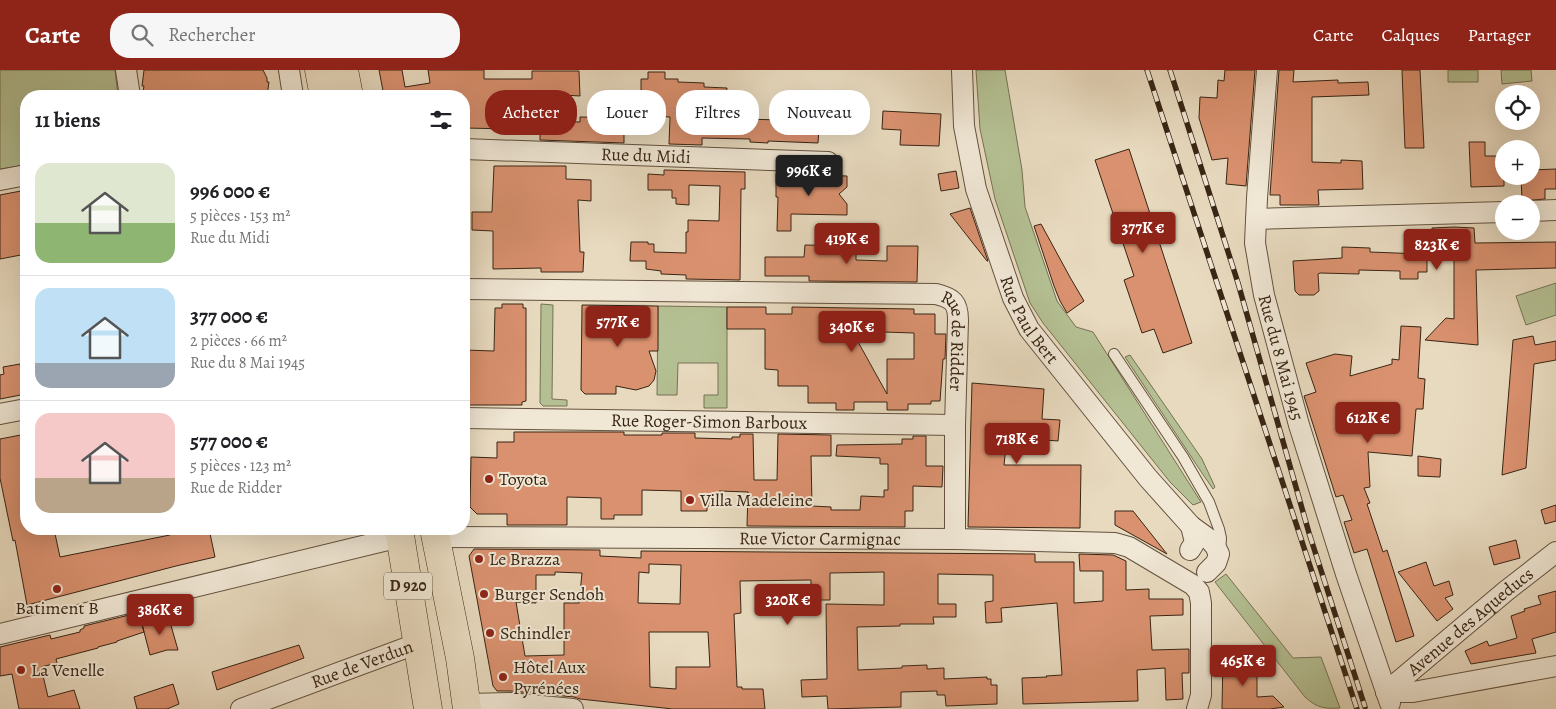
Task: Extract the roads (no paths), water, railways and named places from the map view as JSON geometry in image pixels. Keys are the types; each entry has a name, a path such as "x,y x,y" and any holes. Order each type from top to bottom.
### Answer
{"main road":[{"path":"319,70 323,90"},
{"path":"344,70 348,90"},
{"name":"D 920","path":"399,535 428,709"},
{"name":"D 920","path":"435,535 467,706"},
{"name":"Rue de Verdun","path":"416,644 456,640"}],"street":[{"path":"126,70 129,90"},
{"path":"289,70 292,90"},
{"name":"Rue Paul Bert","path":"962,70 964,126 976,189 1020,313 1029,329 1142,471 1191,526 1209,539 1219,554"},
{"name":"Rue du 8 Mai 1945","path":"1267,70 1255,242 1264,295 1306,450 1388,698"},
{"name":"Rue du Midi","path":"470,149 828,162"},
{"path":"0,180 20,176"},
{"path":"1540,211 1556,210"},
{"path":"1256,220 1495,212"},
{"name":"Rue de Ridder","path":"470,290 936,294 945,296 956,304 958,314 955,425 955,540"},
{"path":"0,414 20,410"},
{"name":"Rue Roger-Simon Barboux","path":"470,418 955,425"},
{"path":"1167,570 1195,542 1191,526"},
{"name":"Rue Victor Carmignac","path":"470,533 1115,543 1129,547 1167,570 1200,578"},
{"path":"0,634 391,535"},
{"name":"Avenue des Aqueducs","path":"1388,698 1506,591 1556,552"},
{"path":"1197,709 1201,696 1200,578 1216,563 1219,554"},
{"name":"Rue de Verdun","path":"241,709 416,644"},
{"path":"1388,698 1556,666"},
{"path":"467,706 509,703 573,709"}],"lane":[{"path":"1114,354 1183,457 1209,502 1221,538 1219,554"}],"railway":[{"path":"1147,70 1357,709"},
{"path":"1170,70 1238,283 1309,533 1365,707"}],"place":[{"name":"Toyota","path":"489,479"},
{"name":"Villa Madeleine","path":"690,500"},
{"name":"Le Brazza","path":"479,559"},
{"name":"Batiment B","path":"57,589"},
{"name":"Burger Sendoh","path":"484,594"},
{"name":"Schindler","path":"490,633"},
{"name":"La Venelle","path":"21,670"},
{"name":"Hôtel Aux Pyrénées","path":"503,677"}]}
